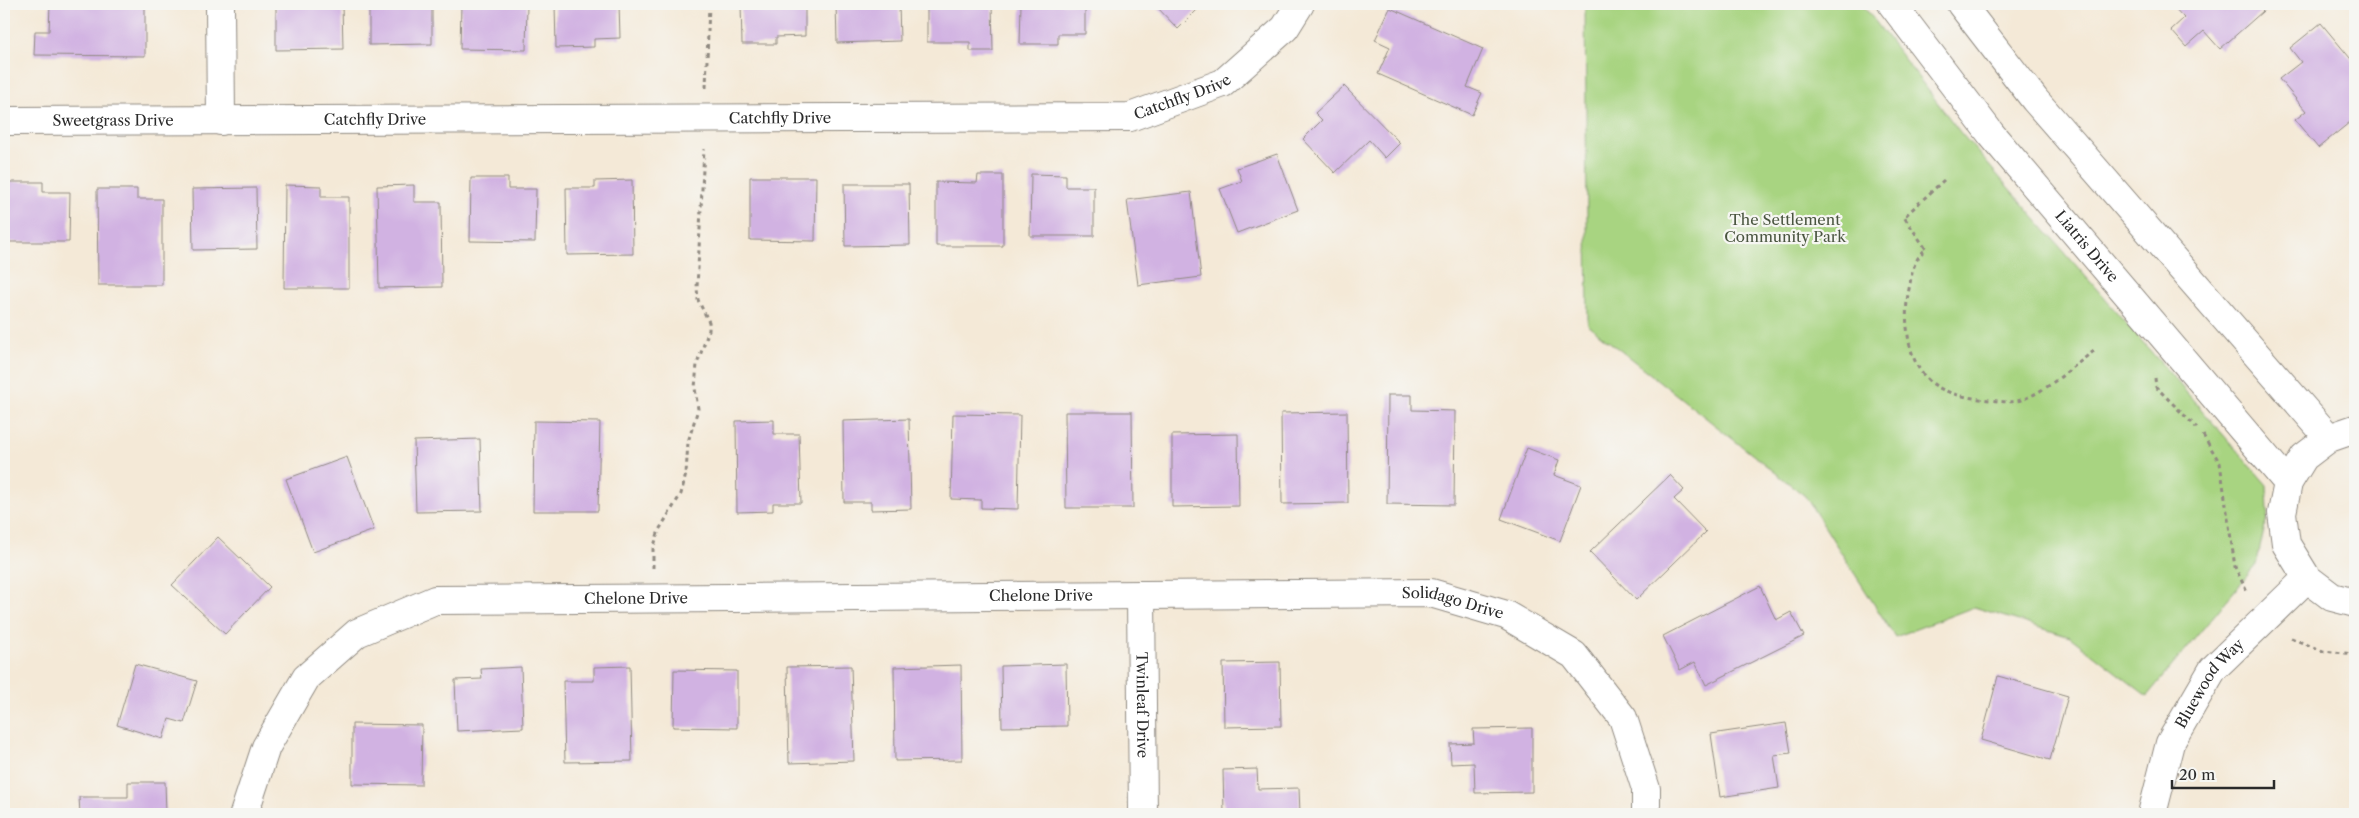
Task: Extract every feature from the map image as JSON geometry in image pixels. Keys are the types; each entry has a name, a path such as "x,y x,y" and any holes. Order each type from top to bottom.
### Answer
{"street":[{"path":"220,4 222,121"},
{"name":"Catchfly Drive","path":"222,121 1130,117 1223,83 1285,28 1300,4"},
{"name":"Liatris Drive","path":"1892,4 1992,134 2288,483"},
{"path":"1961,4 2035,100 2329,438"},
{"name":"Sweetgrass Drive","path":"4,121 222,121"},
{"path":"2355,429 2329,438 2304,457 2288,483 2282,513 2286,544 2307,578 2332,596 2355,603"},
{"name":"Bluewood Way","path":"2152,814 2170,742 2213,669 2307,578"},
{"name":"Solidago Drive","path":"1140,595 1431,593 1506,615 1574,655 1623,718 1646,789 1646,814"},
{"name":"Chelone Drive","path":"244,814 266,747 306,678 357,633 435,600 1140,595"},
{"name":"Twinleaf Drive","path":"1140,595 1143,814"}],"path":[{"path":"653,598 653,549 659,530 681,494 684,484 688,442 698,409 695,388 697,364 709,330 707,314 702,310 697,288 709,4"},
{"path":"1944,180 1904,218 1926,249 1916,258 1906,302 1906,327 1918,370 1927,380 1940,389 1961,396 2003,401 2020,400 2034,394 2094,351"},
{"path":"2155,378 2156,387 2201,432 2220,463 2235,567 2251,599 2267,617 2294,640 2323,651 2355,654"}],"green space":[{"name":"The Settlement Community Park","path":"1585,4 1862,4 1960,132 2267,485 2268,513 2256,565 2147,696 2070,637 1974,607 1895,637 1805,496 1588,325"}],"building":[{"path":"50,4 145,4 145,56 34,55 35,31 49,31"},
{"path":"276,4 342,4 343,49 276,50"},
{"path":"369,4 432,4 432,44 369,45"},
{"path":"461,4 527,4 526,50 460,49"},
{"path":"555,4 619,4 620,38 594,39 594,47 556,48"},
{"path":"741,4 805,4 805,36 776,37 776,44 742,44"},
{"path":"836,4 899,4 900,41 837,43"},
{"path":"927,4 992,4 993,51 970,51 970,42 927,42"},
{"path":"1021,4 1085,4 1085,34 1058,34 1058,44 1020,44"},
{"path":"1154,4 1203,4 1178,29"},
{"path":"2171,4 2271,4 2220,49 2204,31 2186,47 2171,30 2184,18"},
{"path":"1390,8 1483,49 1467,87 1482,93 1472,115 1378,74 1390,47 1375,40"},
{"path":"2321,23 2355,64 2355,118 2318,148 2295,120 2306,111 2279,79 2301,62 2290,48"},
{"path":"1344,86 1400,143 1385,158 1369,140 1335,173 1303,139 1322,120 1315,113"},
{"path":"1277,154 1298,210 1237,233 1220,189 1242,181 1237,168"},
{"path":"1031,174 1066,175 1066,187 1094,187 1094,236 1030,236"},
{"path":"978,175 1003,175 1003,246 936,246 936,182 977,183"},
{"path":"750,177 816,177 815,241 750,240"},
{"path":"471,178 508,178 508,189 536,189 535,242 470,241"},
{"path":"632,180 633,254 567,255 566,188 595,188 595,181"},
{"path":"5,182 43,182 43,192 70,192 69,242 5,242"},
{"path":"844,184 909,184 910,245 845,246"},
{"path":"285,185 321,186 321,197 349,197 349,288 284,288"},
{"path":"414,185 414,202 441,202 442,287 379,288 377,186"},
{"path":"256,188 257,249 193,250 192,189"},
{"path":"97,189 137,189 137,199 162,199 162,285 98,285"},
{"path":"1191,192 1201,277 1138,285 1127,200"},
{"path":"1388,395 1412,395 1412,410 1455,411 1454,505 1387,504"},
{"path":"1065,412 1132,412 1133,508 1066,508"},
{"path":"1347,412 1348,503 1282,504 1281,413"},
{"path":"953,414 1020,415 1018,509 981,508 981,500 951,499"},
{"path":"909,419 911,509 871,510 871,502 844,502 843,421"},
{"path":"774,420 774,434 799,434 801,503 773,503 773,511 737,512 736,421"},
{"path":"534,421 600,422 598,511 533,511"},
{"path":"1238,434 1239,506 1172,507 1172,435"},
{"path":"480,439 482,511 416,512 414,441"},
{"path":"1527,448 1559,460 1554,475 1581,485 1560,541 1501,519"},
{"path":"347,457 374,530 313,552 286,479"},
{"path":"1670,475 1684,490 1674,499 1706,532 1636,600 1590,552"},
{"path":"218,537 270,587 225,634 172,585"},
{"path":"1760,586 1776,620 1791,612 1804,636 1706,685 1695,662 1680,670 1663,636"},
{"path":"1280,662 1281,726 1224,727 1223,663"},
{"path":"135,664 197,681 184,723 169,719 163,739 117,725"},
{"path":"1066,664 1067,726 1002,727 1001,666"},
{"path":"961,665 962,760 895,761 894,667"},
{"path":"630,666 632,761 565,762 563,681 594,681 594,667"},
{"path":"851,666 854,761 789,763 787,667"},
{"path":"521,667 523,728 457,731 455,680 482,679 481,669"},
{"path":"674,670 737,671 737,728 673,727"},
{"path":"1998,676 2068,696 2050,760 1981,740"},
{"path":"1786,723 1791,753 1774,755 1779,788 1720,797 1711,734"},
{"path":"352,724 422,725 421,785 352,784"},
{"path":"1532,728 1532,792 1475,793 1474,763 1451,764 1450,744 1474,743 1473,729"},
{"path":"1257,769 1258,789 1299,788 1300,814 1224,814 1223,770"},
{"path":"128,782 165,782 166,814 80,814 79,797 128,797"}]}
